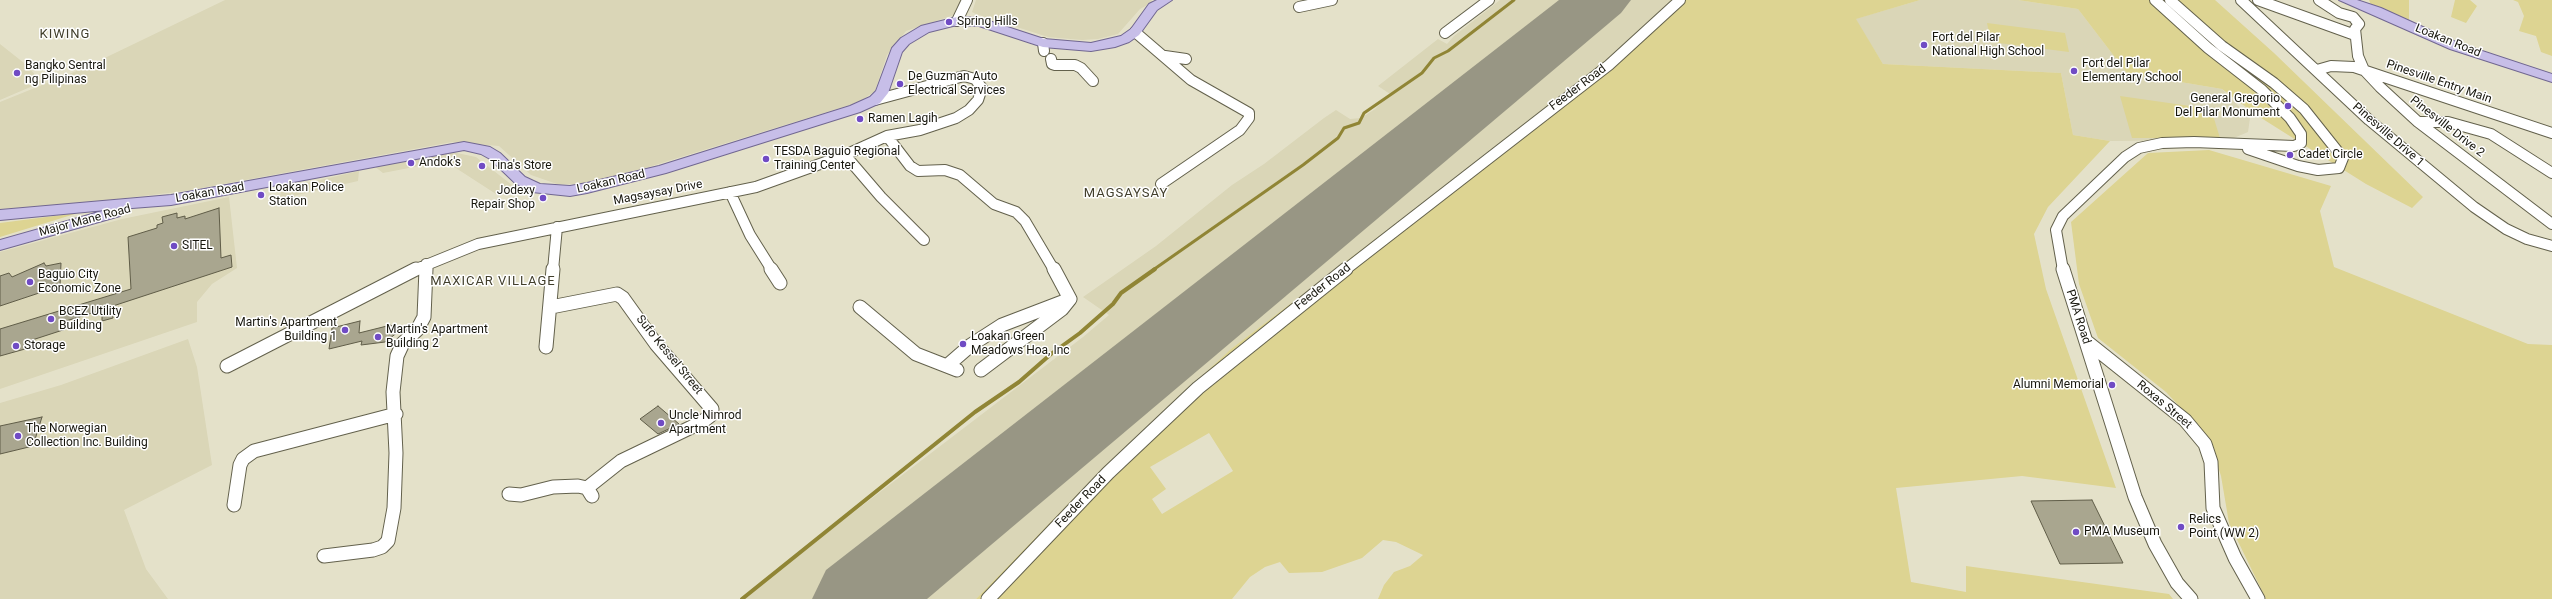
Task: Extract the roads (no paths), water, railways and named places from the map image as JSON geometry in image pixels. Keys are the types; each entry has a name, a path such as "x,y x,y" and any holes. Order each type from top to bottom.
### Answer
{"main road":[{"path":"875,100 882,93 896,51 905,41 925,29 957,21 980,22 1001,27 1046,51 1076,46 1104,45 1125,39 1135,32 1153,6 1166,0"},
{"name":"Loakan Road","path":"2345,0 2377,11 2454,46 2552,78"},
{"name":"Loakan Road","path":"0,215 171,200 323,173 432,150 464,146 485,150 495,156 520,180 532,187 549,191 575,190 661,170 855,109 875,100"},
{"name":"Major Mane Road","path":"0,244 171,200"}],"street":[{"path":"957,21 967,0"},
{"path":"1299,6 1332,0"},
{"path":"1445,33 1489,0"},
{"name":"Feeder Road","path":"988,599 1108,473 1198,388 1434,199 1609,65 1680,0"},
{"name":"PMA Road","path":"2155,0 2208,48 2262,90 2290,118 2301,134 2301,143 2294,146 2238,145 2194,142 2162,143 2139,148 2125,157 2063,216 2056,230 2059,256 2136,497 2155,544 2177,583 2191,599"},
{"name":"PMA Road","path":"2170,0 2222,46 2274,83 2304,109 2343,158 2339,168 2318,170 2298,166 2238,145"},
{"name":"Pinesville Drive 1","path":"2241,0 2374,125 2474,207 2506,229 2527,239 2552,246"},
{"path":"2258,0 2355,32"},
{"path":"2319,0 2339,13 2336,17 2342,24 2355,32"},
{"path":"1135,32 1165,56 1191,80 1246,110 1250,118 1240,130 1161,184"},
{"name":"Pinesville Drive 2","path":"2355,32 2358,56 2364,70 2418,122 2552,224"},
{"path":"1046,51 1052,64 1075,65 1081,68 1093,81"},
{"path":"1165,56 1186,59"},
{"name":"Pinesville Entry Main","path":"2317,70 2342,66 2364,70 2402,84 2552,133"},
{"name":"Magsaysay Drive","path":"228,366 426,264 478,244 730,192 787,178 845,155 887,136 920,130 956,118 969,110 978,100 982,88 975,78 964,76 875,100"},
{"path":"2418,122 2448,122 2491,134 2552,173"},
{"path":"887,136 910,166 918,171 945,170 960,175 994,204 1016,212 1025,221 1068,293 1070,299"},
{"path":"845,155 924,240"},
{"path":"730,192 750,235 780,283"},
{"path":"546,347 551,307 557,227"},
{"path":"324,556 374,550 382,547 388,541 394,508 396,414 393,392 397,356 403,343 417,330 424,317 426,264"},
{"name":"Sufo Kessel Street","path":"509,494 521,495 553,487 578,486 589,492 621,461 702,422 711,415 712,409 656,344 623,298 617,294 551,307"},
{"path":"860,307 916,354 930,361 953,368 971,346 1002,325 1040,309 1070,299"},
{"path":"981,370 1062,309 1070,299"},
{"name":"Roxas Street","path":"2085,340 2185,420 2205,444 2211,462 2214,508 2236,558 2258,599"},
{"path":"234,505 240,465 243,459 254,451 396,414"}],"waterway":[{"path":"1153,270 1303,165 1338,138 1344,128 1359,123 1364,113 1422,73 1434,58 1448,51 1514,0"},
{"path":"742,599 975,412 1019,382 1051,354 1080,333 1113,304 1121,293 1155,269"}],"place":[{"name":"Spring Hills","path":"949,22"},
{"name":"Fort del Pilar National High School","path":"1924,45"},
{"name":"Fort del Pilar Elementary School","path":"2074,71"},
{"name":"Bangko Sentral ng Pilipinas","path":"17,73"},
{"name":"De Guzman Auto Electrical Services","path":"900,84"},
{"name":"General Gregorio Del Pilar Monument","path":"2288,106"},
{"name":"Ramen Lagih","path":"860,119"},
{"name":"Cadet Circle","path":"2290,155"},
{"name":"TESDA Baguio Regional Training Center","path":"766,159"},
{"name":"Andok's","path":"411,163"},
{"name":"Tina's Store","path":"482,166"},
{"name":"Loakan Police Station","path":"261,195"},
{"name":"Jodexy Repair Shop","path":"543,198"},
{"name":"SITEL","path":"174,246"},
{"name":"Baguio City Economic Zone","path":"30,282"},
{"name":"BCEZ Utility Building","path":"51,319"},
{"name":"Martin's Apartment Building 1","path":"345,330"},
{"name":"Martin's Apartment Building 2","path":"378,337"},
{"name":"Loakan Green Meadows Hoa, Inc","path":"963,344"},
{"name":"Storage","path":"16,346"},
{"name":"Alumni Memorial","path":"2112,385"},
{"name":"Uncle Nimrod Apartment","path":"661,423"},
{"name":"The Norwegian Collection Inc. Building","path":"18,436"},
{"name":"Relics Point (WW 2)","path":"2181,527"},
{"name":"PMA Museum","path":"2076,532"}],"district":[{"name":"KIWING","path":"65,35"},
{"name":"MAGSAYSAY","path":"1126,194"},
{"name":"MAXICAR VILLAGE","path":"493,282"}]}
